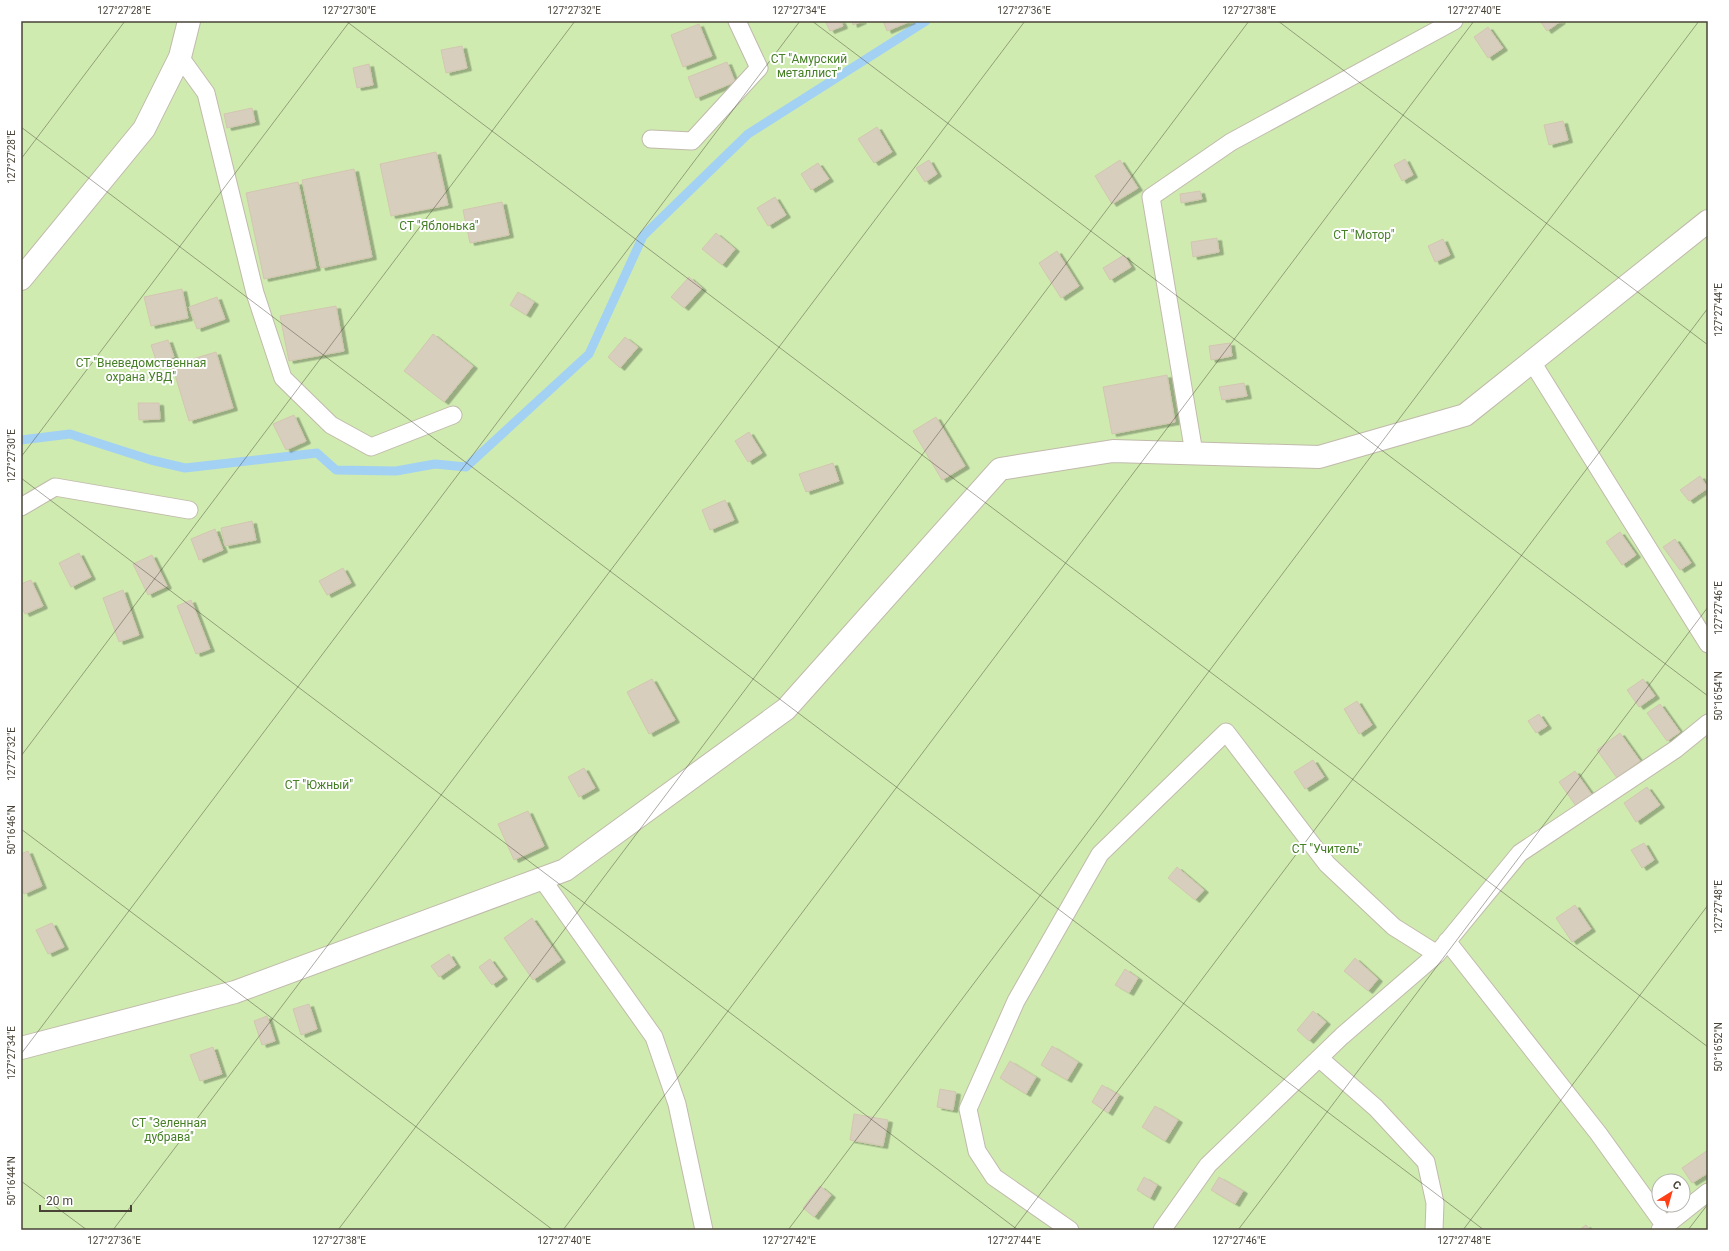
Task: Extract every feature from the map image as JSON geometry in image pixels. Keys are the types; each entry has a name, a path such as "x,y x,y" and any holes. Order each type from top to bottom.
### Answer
{"street":[{"path":"21,279 144,129 180,58 189,21"},
{"path":"21,1048 235,992 566,870 786,709 1000,469 1113,451 1319,457 1466,416 1708,222"}],"lane":[{"path":"651,139 692,141 759,68 737,21"},
{"path":"1194,453 1151,197 1232,142 1454,21"},
{"path":"180,58 206,93 255,293 283,378 331,425 371,447 453,415"},
{"path":"1532,362 1708,644"},
{"path":"21,507 55,487 189,510"},
{"path":"1162,1230 1208,1165 1319,1058 1442,947 1520,853 1676,749 1708,723"},
{"path":"1070,1230 994,1177 977,1151 968,1109 1016,1001 1100,854 1226,732 1326,864 1394,927 1442,947 1598,1133 1662,1228 1708,1192"},
{"path":"542,879 654,1037 678,1104 704,1230"},
{"path":"1319,1058 1376,1108 1426,1162 1435,1203 1434,1230"}],"green space":[{"path":"21,21 1708,21 1708,1230 21,1230"}],"building":[{"path":"825,21 841,21 843,26 830,31"},
{"path":"852,21 862,21 853,25"},
{"path":"883,21 911,21 887,31"},
{"path":"1540,21 1561,21 1547,31"},
{"path":"699,24 712,56 683,67 671,35"},
{"path":"1488,27 1503,48 1488,58 1474,37"},
{"path":"462,46 467,68 446,73 441,50"},
{"path":"727,62 735,82 696,98 688,77"},
{"path":"369,64 373,85 357,88 353,68"},
{"path":"252,108 255,122 227,128 224,114"},
{"path":"1563,121 1568,140 1549,145 1544,125"},
{"path":"877,127 892,152 874,163 858,139"},
{"path":"436,152 448,205 391,216 380,164"},
{"path":"1405,159 1413,175 1402,181 1394,165"},
{"path":"929,160 937,174 925,182 916,168"},
{"path":"1120,160 1138,188 1112,204 1095,176"},
{"path":"818,163 829,179 811,190 801,174"},
{"path":"354,169 372,257 321,268 302,180"},
{"path":"298,182 316,268 264,279 246,193"},
{"path":"1200,191 1202,199 1181,203 1180,194"},
{"path":"775,197 786,215 768,226 757,208"},
{"path":"502,202 509,235 470,243 463,210"},
{"path":"716,233 735,249 722,265 702,249"},
{"path":"1217,238 1219,252 1193,257 1191,242"},
{"path":"1443,239 1450,255 1435,262 1428,246"},
{"path":"1057,251 1079,286 1061,298 1039,263"},
{"path":"1124,255 1131,267 1110,280 1103,268"},
{"path":"689,277 702,288 684,308 671,297"},
{"path":"182,289 188,318 151,326 144,297"},
{"path":"518,292 534,302 526,315 510,305"},
{"path":"217,297 225,319 197,329 189,307"},
{"path":"336,306 344,351 289,361 280,316"},
{"path":"433,334 473,366 444,402 404,371"},
{"path":"625,337 638,347 620,368 608,357"},
{"path":"168,340 174,357 157,363 151,345"},
{"path":"1230,343 1232,356 1211,360 1209,346"},
{"path":"216,352 233,408 189,421 172,365"},
{"path":"1167,375 1175,422 1112,434 1103,387"},
{"path":"1244,383 1247,396 1222,400 1219,387"},
{"path":"138,403 159,403 160,419 139,420"},
{"path":"294,415 306,441 286,450 273,424"},
{"path":"936,417 965,466 942,480 913,431"},
{"path":"749,432 762,453 748,462 735,441"},
{"path":"833,463 839,481 806,492 799,474"},
{"path":"1700,476 1708,488 1689,501 1680,490"},
{"path":"725,500 734,520 710,530 702,510"},
{"path":"252,521 256,540 225,546 221,528"},
{"path":"215,529 223,550 199,560 191,539"},
{"path":"1620,532 1636,555 1622,565 1606,542"},
{"path":"1675,539 1691,563 1680,570 1663,547"},
{"path":"79,553 91,577 71,587 59,563"},
{"path":"152,555 167,586 148,595 133,564"},
{"path":"343,568 351,583 327,595 319,581"},
{"path":"31,580 43,606 25,614 21,606 21,584"},
{"path":"123,590 139,635 119,642 103,598"},
{"path":"191,600 210,649 196,654 177,606"},
{"path":"652,679 675,720 649,734 627,692"},
{"path":"1643,679 1655,696 1639,707 1627,690"},
{"path":"1357,701 1372,725 1359,734 1344,709"},
{"path":"1660,704 1680,732 1667,741 1647,713"},
{"path":"1539,714 1547,726 1536,733 1528,721"},
{"path":"1620,733 1640,761 1617,778 1597,750"},
{"path":"1313,760 1324,777 1305,789 1294,772"},
{"path":"584,768 595,788 579,797 568,777"},
{"path":"1575,771 1592,795 1576,806 1559,782"},
{"path":"1647,787 1660,805 1636,822 1624,803"},
{"path":"528,811 544,846 514,860 498,824"},
{"path":"1644,843 1654,860 1642,868 1631,850"},
{"path":"28,851 42,886 24,894 21,885 21,854"},
{"path":"1177,867 1204,890 1195,900 1168,878"},
{"path":"1575,905 1591,929 1572,942 1556,918"},
{"path":"532,918 561,960 533,980 504,938"},
{"path":"52,923 64,947 48,954 36,930"},
{"path":"449,954 456,965 439,977 431,966"},
{"path":"1355,958 1378,979 1368,991 1344,971"},
{"path":"490,959 503,977 492,985 479,967"},
{"path":"1125,969 1138,978 1129,993 1115,985"},
{"path":"309,1004 317,1029 301,1035 293,1009"},
{"path":"1313,1011 1326,1022 1309,1041 1297,1030"},
{"path":"267,1016 275,1041 262,1045 254,1021"},
{"path":"1052,1046 1078,1062 1067,1080 1041,1065"},
{"path":"213,1047 222,1074 200,1081 190,1055"},
{"path":"1010,1061 1036,1077 1026,1094 1000,1078"},
{"path":"1102,1085 1119,1095 1108,1113 1092,1102"},
{"path":"940,1089 956,1092 953,1110 937,1107"},
{"path":"1155,1106 1178,1120 1165,1141 1142,1127"},
{"path":"854,1114 888,1120 883,1146 850,1140"},
{"path":"1708,1150 1708,1173 1692,1183 1691,1173 1685,1173 1682,1168"},
{"path":"1144,1177 1157,1185 1150,1198 1137,1190"},
{"path":"1219,1177 1243,1191 1235,1204 1211,1190"},
{"path":"820,1186 831,1195 814,1217 803,1208"},
{"path":"1586,1225 1590,1230 1579,1230"}],"waterway":[{"path":"21,440 70,434 151,460 185,468 317,453 336,470 396,471 435,464 466,467 589,354 643,236 748,134 926,21"}],"park label":[{"name":"СТ \"Амурский металлист\"","path":"809,66"},
{"name":"СТ \"Яблонька\"","path":"439,226"},
{"name":"СТ \"Мотор\"","path":"1364,235"},
{"name":"СТ \"Вневедомственная охрана УВД\"","path":"141,370"},
{"name":"СТ \"Южный\"","path":"319,785"},
{"name":"СТ \"Учитель\"","path":"1327,849"},
{"name":"СТ \"Зеленная дубрава\"","path":"169,1130"}]}
